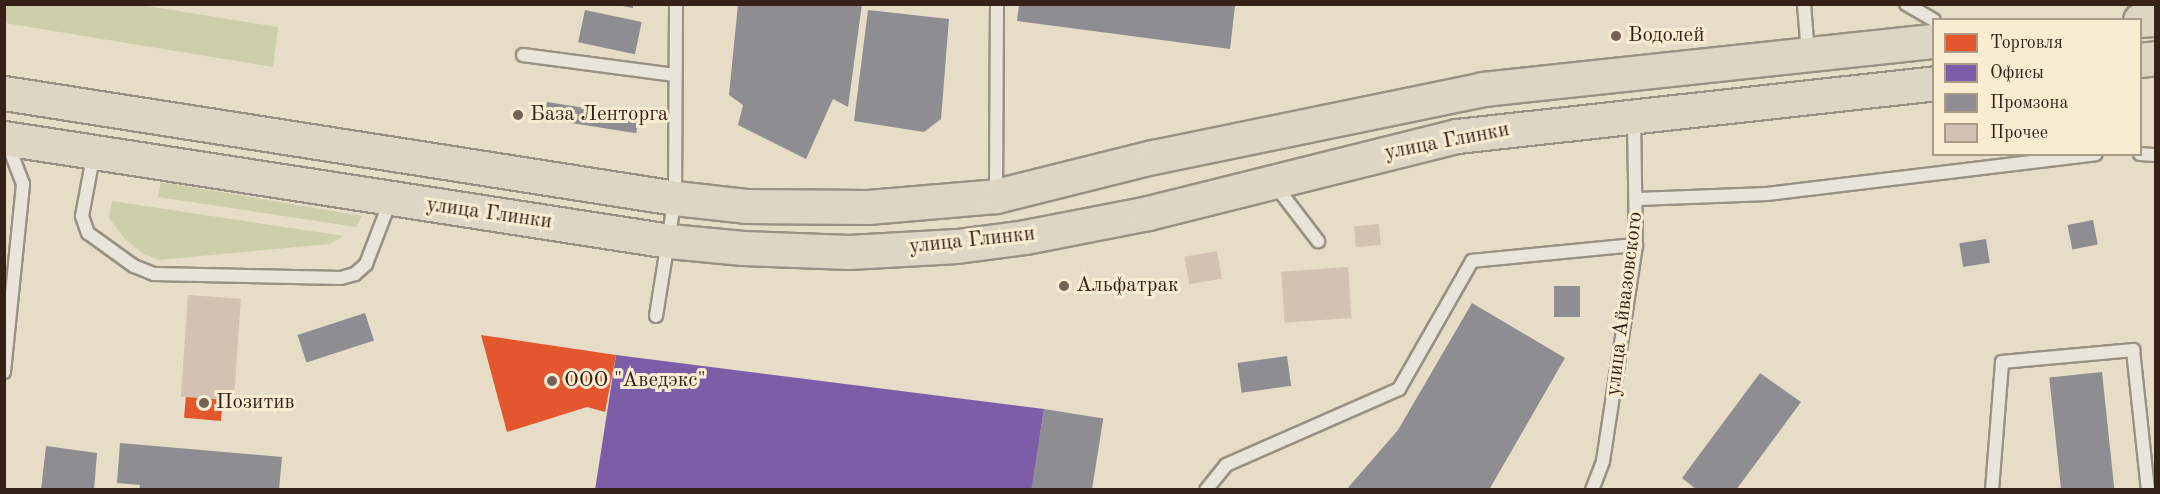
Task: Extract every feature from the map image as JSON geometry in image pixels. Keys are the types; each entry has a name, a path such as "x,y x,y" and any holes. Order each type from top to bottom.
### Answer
{"highway":[{"name":"улица Глинки","path":"4,93 675,198 746,206 868,207 996,196 1153,157 1483,89 1932,41"},
{"path":"1808,55 1809,97"},
{"name":"улица Глинки","path":"5,138 669,241 743,248 849,252 957,246 1148,213 1457,136 1932,83"},
{"path":"94,151 99,107"}],"lane":[{"path":"656,316 675,198 676,4"},
{"path":"996,196 997,4"},
{"path":"1804,4 1808,55"},
{"path":"1906,4 1932,19"},
{"path":"523,55 675,75"},
{"name":"улица Айвазовского","path":"1592,489 1603,461 1636,245 1638,199 1634,115"},
{"path":"4,372 23,183 5,138"},
{"path":"94,151 82,216 87,234 134,266 154,274 341,278 355,274 366,264 391,199"},
{"path":"1638,199 1767,194 2080,156"},
{"path":"1273,181 1318,241"},
{"path":"1206,489 1226,465 1400,389 1472,261 1636,245"},
{"path":"1992,489 2002,362 2133,350 2148,489"}],"green space":[{"path":"4,5 141,5 278,27 273,67 5,23"},
{"path":"161,182 362,216 356,227 158,197"},
{"path":"112,201 344,236 329,244 159,260 142,253 124,238 109,218"}],"building: Торговля":[{"name":"ООО \"Аведэкс\"","path":"481,335 616,355 605,412 587,407 507,432"},
{"name":"Позитив","path":"187,384 224,387 221,421 184,418"}],"building: Офисы":[{"name":"ООО \"Аведэкс\"","path":"616,355 1044,409 1032,490 595,490"}],"building: Промзона":[{"path":"612,4 633,4 633,8"},
{"path":"738,4 862,4 848,107 833,99 806,159 738,125 743,105 729,95"},
{"path":"1019,4 1224,4 1235,6 1230,49 1017,21"},
{"path":"585,10 642,22 635,54 578,42"},
{"path":"868,10 949,19 941,119 924,132 854,121"},
{"path":"547,102 639,117 636,133 544,119"},
{"path":"2093,220 2098,245 2072,250 2067,225"},
{"path":"1986,239 1990,263 1963,267 1959,243"},
{"path":"1554,286 1580,286 1580,317 1554,317"},
{"path":"1472,303 1565,358 1489,490 1346,490 1398,430"},
{"path":"365,313 374,341 306,363 297,335"},
{"path":"1287,356 1291,386 1242,393 1237,363"},
{"path":"2102,372 2114,490 2061,490 2049,378"},
{"path":"1760,373 1801,402 1736,490 1697,490 1682,478"},
{"path":"1044,409 1103,418 1092,490 1031,490"},
{"path":"120,443 282,457 279,490 139,490 140,485 117,483"},
{"path":"46,446 97,453 94,490 41,490"}],"building: Прочее":[{"path":"1379,224 1381,245 1356,247 1354,226"},
{"path":"1217,251 1222,279 1189,284 1185,257"},
{"path":"1348,267 1352,318 1285,323 1281,272"},
{"path":"188,295 241,299 234,400 181,397"}],"place":[{"name":"Водолей","path":"1616,36"},
{"name":"База Ленторга","path":"518,115"},
{"name":"Альфатрак","path":"1064,286"},
{"name":"ООО \"Аведэкс\"","path":"552,381"},
{"name":"Позитив","path":"204,403"}]}
